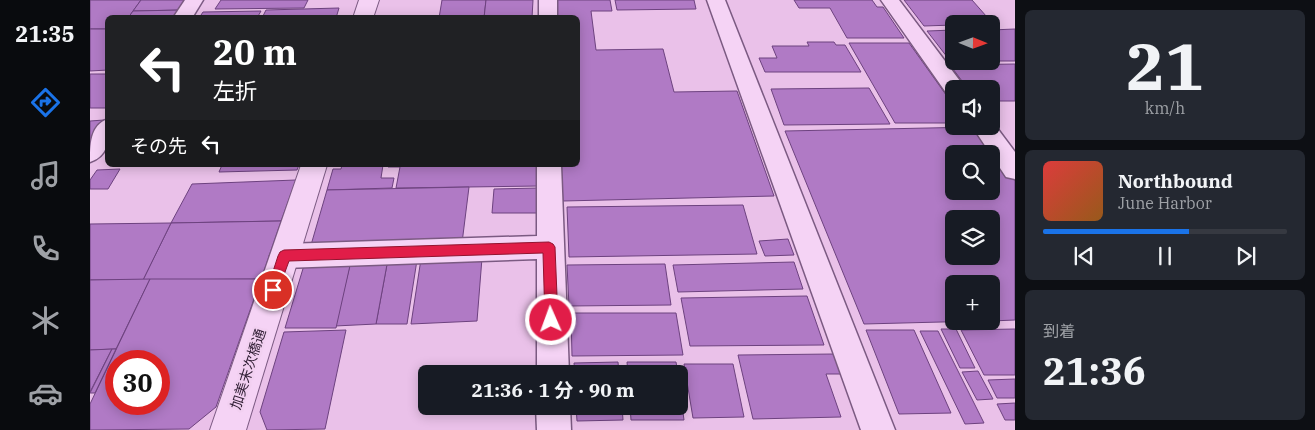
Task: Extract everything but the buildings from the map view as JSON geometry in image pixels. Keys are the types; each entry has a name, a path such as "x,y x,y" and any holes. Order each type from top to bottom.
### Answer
{"street":[{"path":"184,15 194,0"},
{"path":"364,15 368,0"},
{"path":"548,0 548,15"},
{"path":"716,0 878,430"},
{"path":"890,0 948,80"},
{"path":"90,153 105,131"},
{"path":"989,135 1015,170"},
{"name":"加美末次橋通","path":"228,430 313,167"},
{"path":"549,167 552,365"},
{"path":"284,256 549,247"},
{"path":"553,415 554,430"}],"route":[{"path":"273,290 284,256 549,247 551,320"}]}
